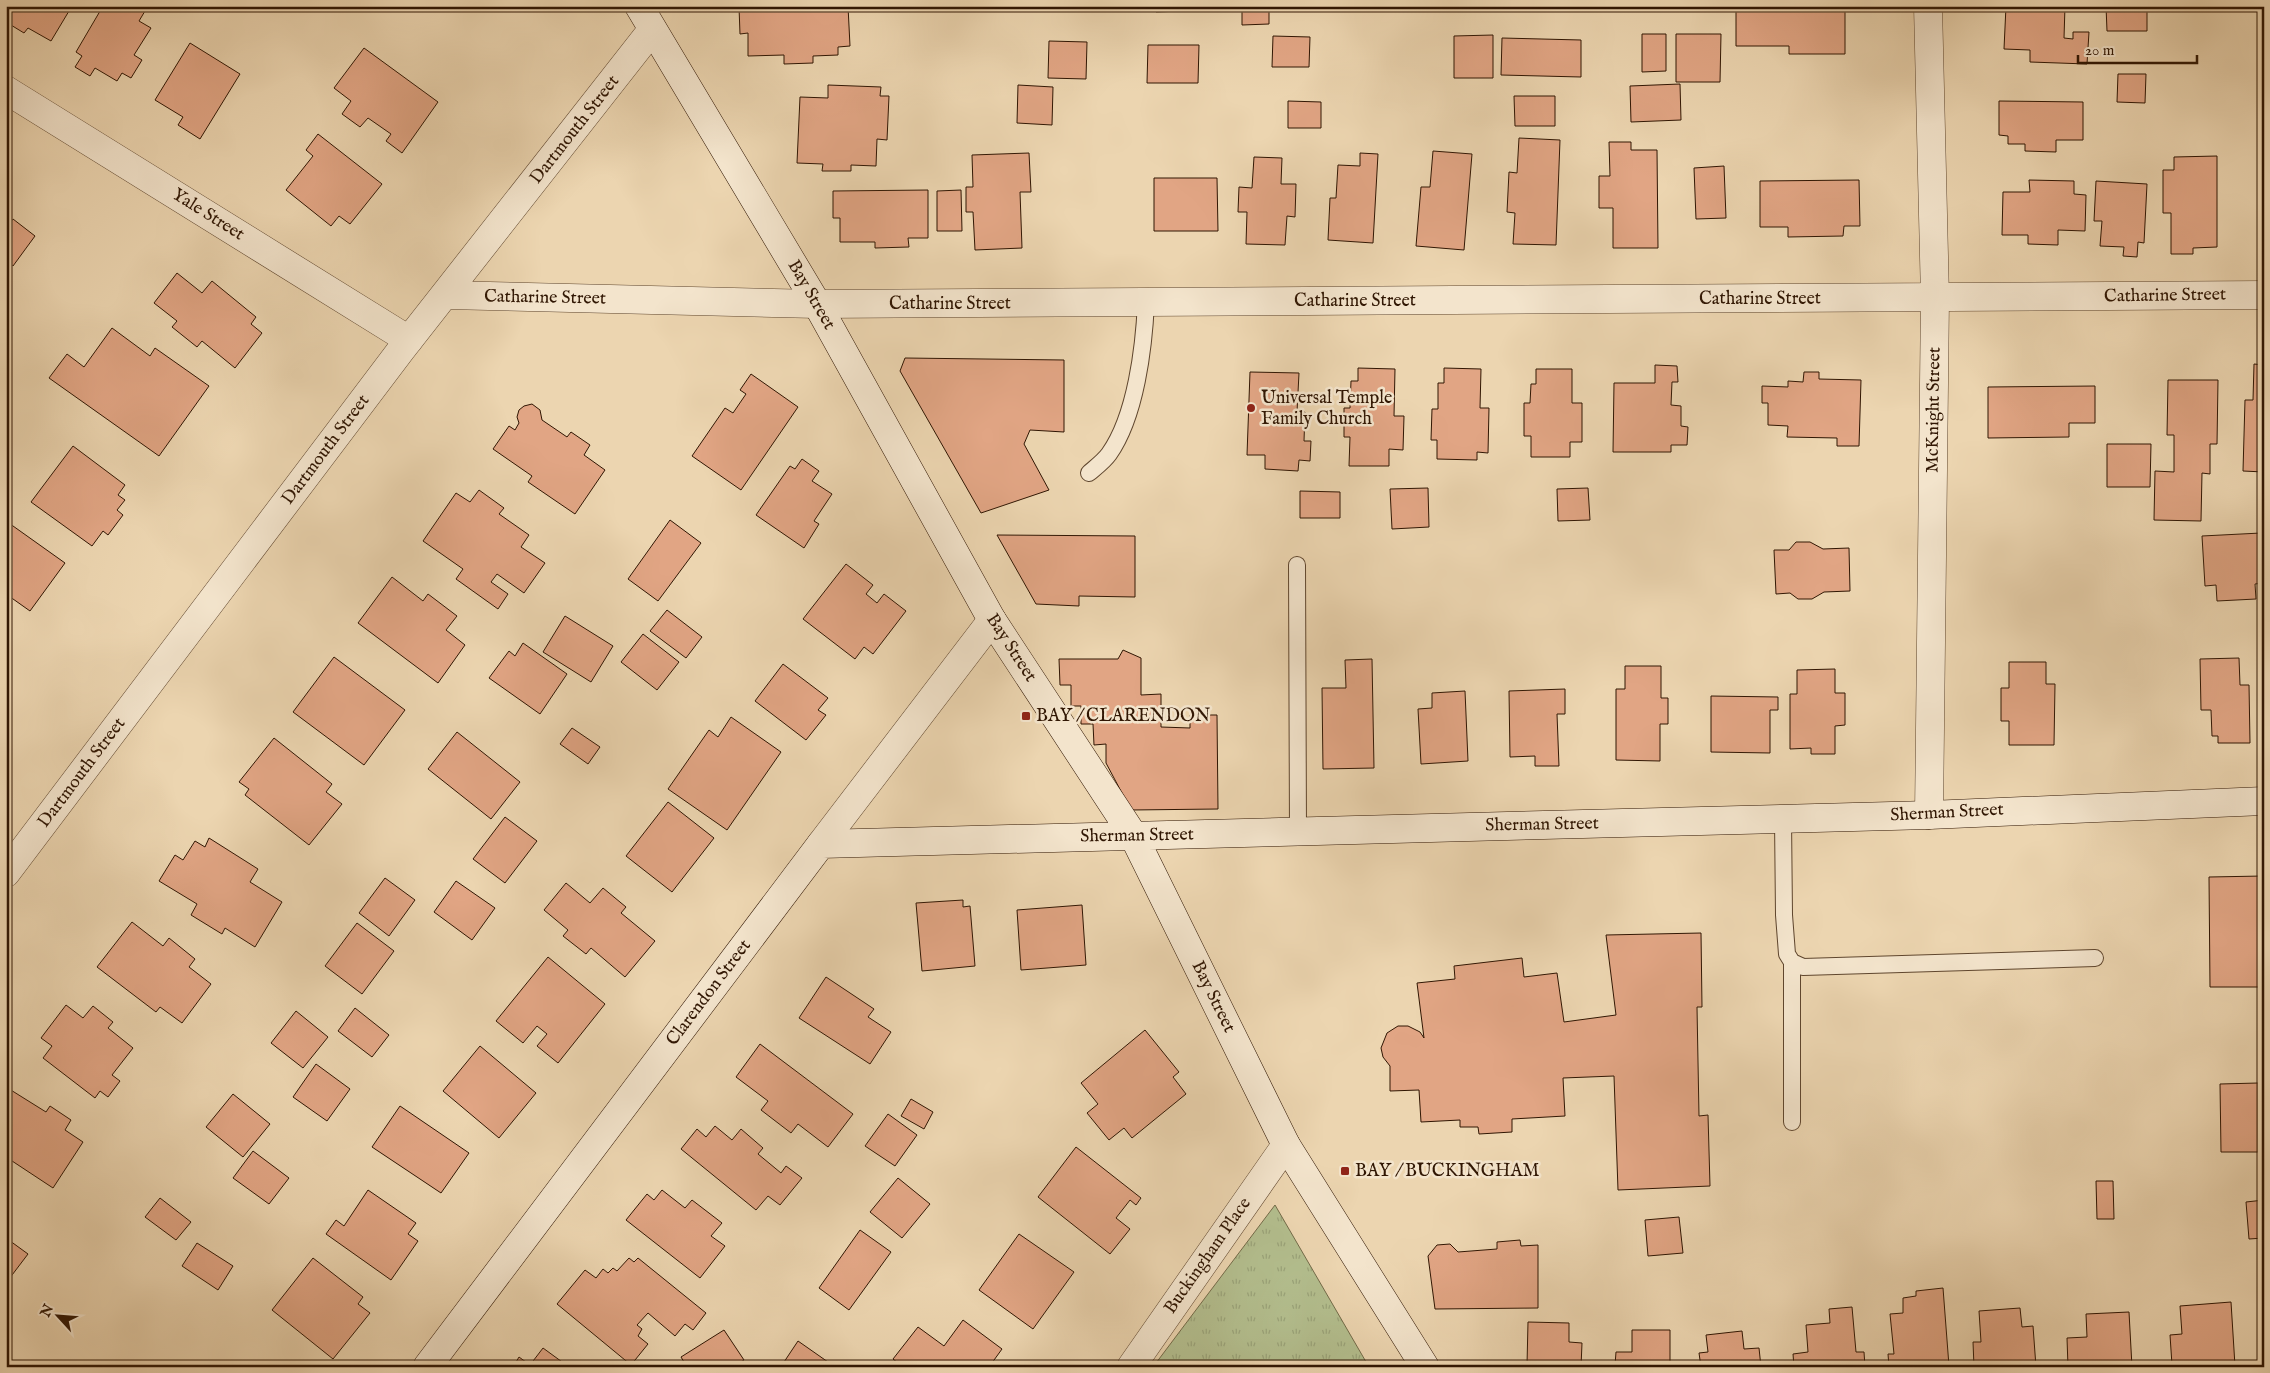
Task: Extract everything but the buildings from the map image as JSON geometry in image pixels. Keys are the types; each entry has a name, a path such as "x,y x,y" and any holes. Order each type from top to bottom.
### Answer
{"street":[{"name":"Bay Street","path":"639,6 817,304 992,620 1133,835 1286,1145 1425,1367"},
{"name":"McKnight Street","path":"1928,6 1935,298 1929,815"},
{"name":"Dartmouth Street","path":"6,873 409,340 447,295 652,30"},
{"name":"Yale Street","path":"6,90 409,340"},
{"name":"Catharine Street","path":"447,295 817,304 1935,298 2264,294"},
{"name":"Clarendon Street","path":"427,1367 992,620"},
{"name":"Sherman Street","path":"821,844 1133,835 1156,837 1298,831 1929,815 2264,801"},
{"name":"Buckingham Place","path":"1130,1367 1286,1145"}],"lane":[{"path":"1090,473 1108,456 1116,442 1132,399 1144,342 1146,302"},
{"path":"1297,565 1298,831"},
{"path":"1783,819 1786,954 1792,962 1804,967 2095,958"},
{"path":"1792,962 1792,1122"}],"green space":[{"path":"1275,1205 1369,1367 1153,1367"}],"place":[{"name":"Universal Temple Family Church","path":"1251,408"},
{"name":"BAY / CLARENDON","path":"1026,716"},
{"name":"BAY / BUCKINGHAM","path":"1345,1171"}]}
